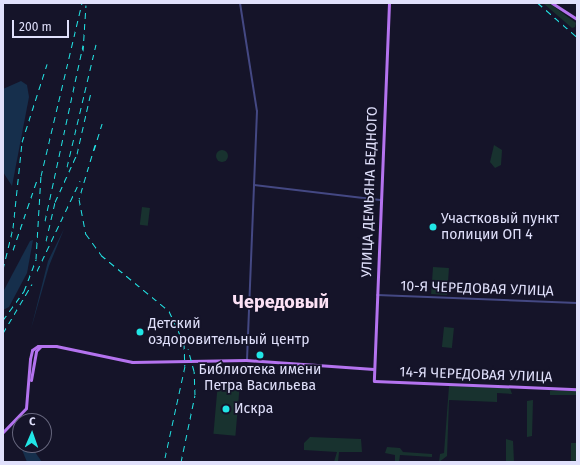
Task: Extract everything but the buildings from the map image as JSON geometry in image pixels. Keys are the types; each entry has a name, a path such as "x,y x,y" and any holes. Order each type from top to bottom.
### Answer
{"main road":[{"name":"УЛИЦА ДЕМЬЯНА БЕДНОГО","path":"374,381 376,295 389,3"},
{"path":"552,3 576,19"},
{"path":"3,432 26,408 32,350 42,345 132,362 247,360 374,369"},
{"name":"14-Я ЧЕРЕДОВАЯ УЛИЦА","path":"374,381 577,389"}],"street":[{"path":"240,3 257,110 247,360"},
{"path":"254,185 380,200"},
{"name":"10-Я ЧЕРЕДОВАЯ УЛИЦА","path":"376,295 577,303"}],"green space":[{"path":"543,3 549,3 576,23 575,27 572,28"},
{"path":"494,145 502,150 501,165 495,168 490,162"},
{"path":"220,150 224,150 228,156 224,162 220,162 216,158 216,154"},
{"path":"142,207 150,208 148,226 140,225"},
{"path":"433,267 449,268 447,295 431,294"},
{"path":"444,327 454,328 452,348 442,347"},
{"name":"Искра","path":"218,382 240,384 235,436 213,434"},
{"path":"449,386 510,388 512,394 497,393 497,402 449,400 447,456 439,462 440,454 444,453"},
{"path":"550,391 577,391 577,395 550,395"},
{"path":"533,400 532,436 527,437 527,401"},
{"path":"310,437 361,439 362,452 339,452 338,462 334,462 337,452 304,450 304,443"},
{"path":"506,439 513,441 514,462 506,462"},
{"path":"571,443 577,443 577,462 571,462"},
{"path":"387,447 400,448 403,452 432,454 432,457 400,455 399,462 395,462 395,455 385,453"}],"water":[{"path":"21,81 27,85 29,97 12,186 3,172 3,89"},
{"path":"64,229 49,266 31,329 48,261"},
{"path":"33,240 27,273 9,307 3,310 3,292 30,241"},
{"path":"23,453 36,453 42,462 27,462"}],"railway":[{"path":"3,320 24,291 36,259 41,176 82,3"},
{"path":"538,3 577,37"},
{"path":"83,51 86,5"},
{"path":"67,167 96,44"},
{"path":"45,221 83,45"},
{"path":"3,269 13,228 22,142 47,64"},
{"path":"46,241 55,202 77,154 91,92"},
{"path":"94,150 102,123"},
{"path":"95,145 79,199 86,234 101,255 169,311 184,343 185,366 164,462"},
{"path":"13,250 37,180"},
{"path":"37,271 80,181"},
{"path":"3,333 32,284"},
{"path":"181,462 195,395 194,371 188,349"}],"place":[{"name":"Участковый пункт полиции ОП 4","path":"433,227"},
{"name":"Детский оздоровительный центр","path":"140,332"},
{"name":"Библиотека имени Петра Васильева","path":"260,355"},
{"name":"Искра","path":"226,409"}],"district":[{"name":"Чередовый","path":"281,302"}]}
